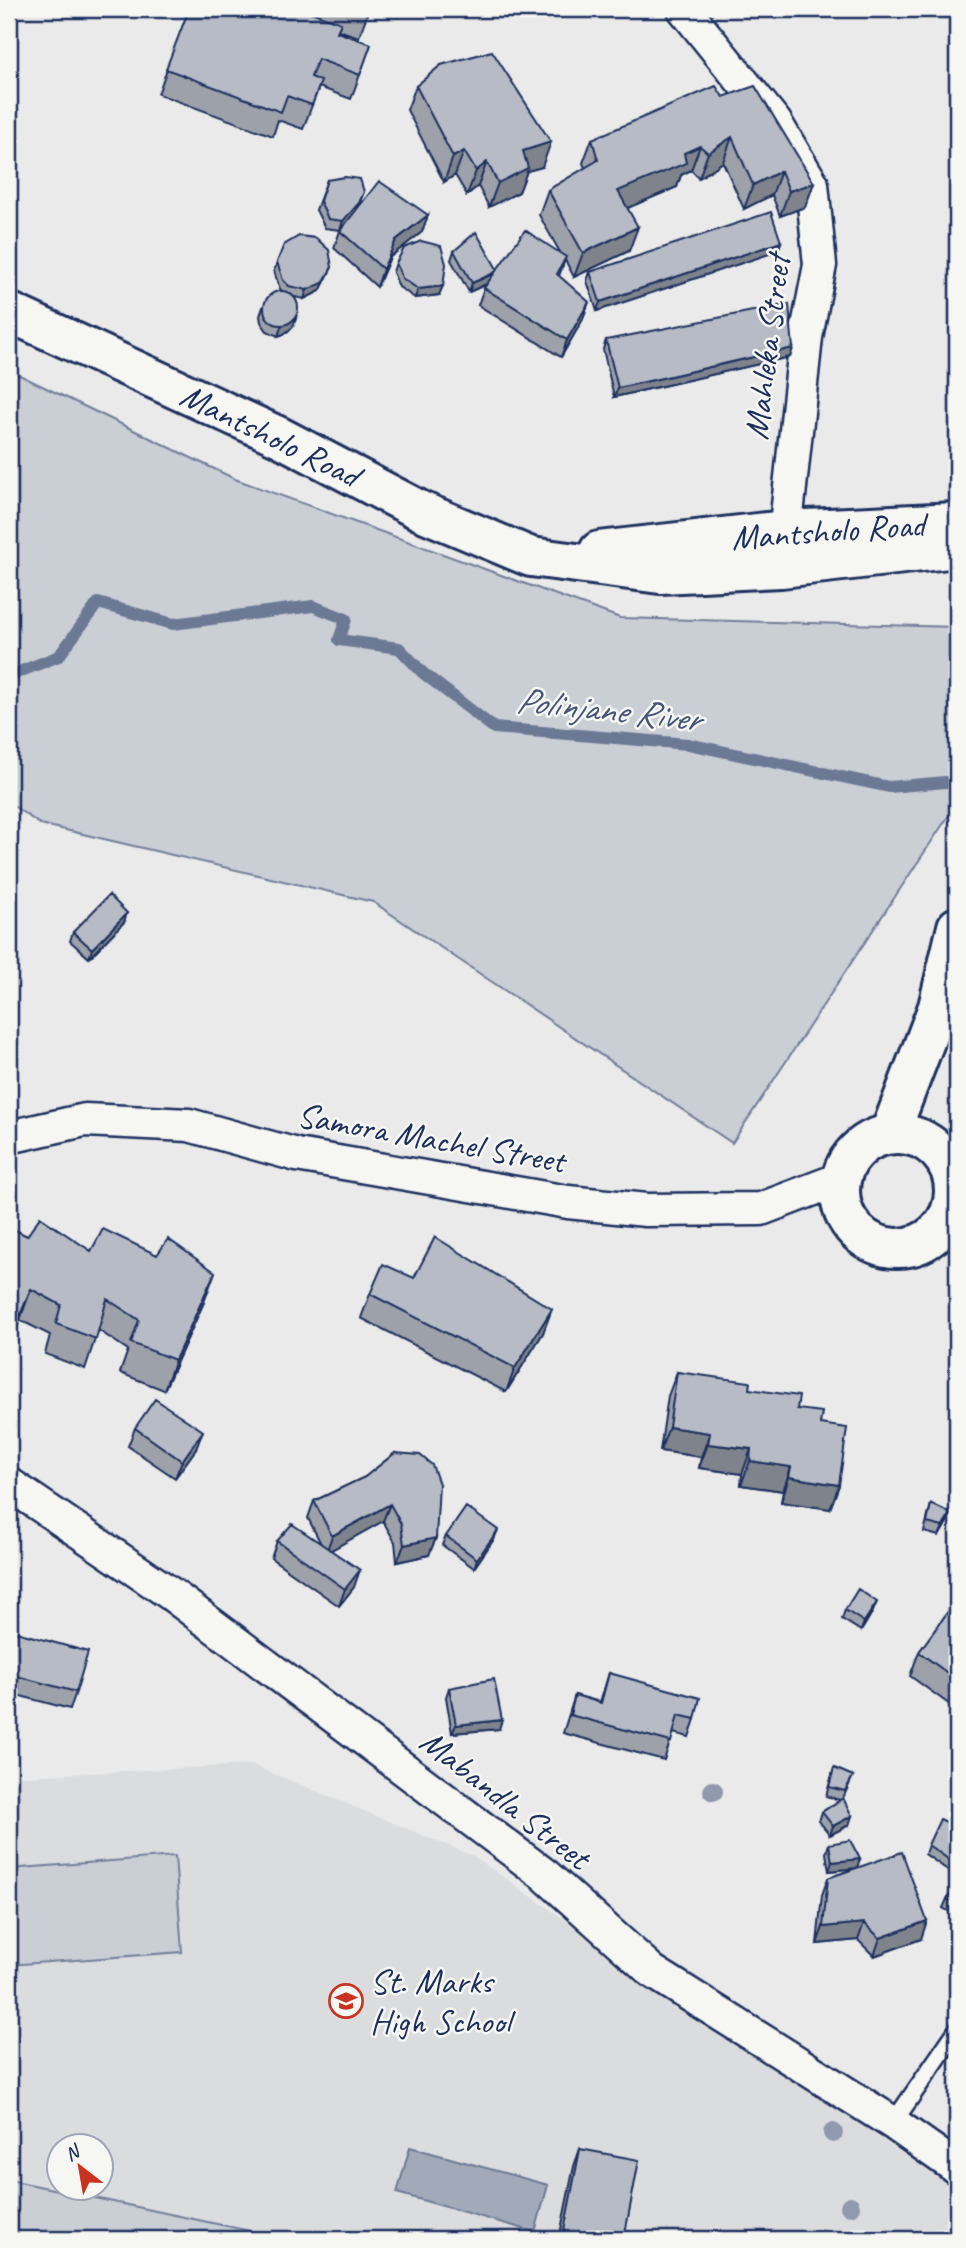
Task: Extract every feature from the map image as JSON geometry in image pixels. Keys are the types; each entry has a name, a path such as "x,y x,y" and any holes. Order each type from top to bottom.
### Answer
{"street":[{"name":"Mahleka Street","path":"684,9 775,122 812,184 820,265 806,337 781,568"},
{"name":"Mantsholo Road","path":"9,312 280,437 421,511 531,557 660,574 781,568 957,548"},
{"name":"Mantsholo Road","path":"531,557 785,530 957,522"},
{"path":"890,1133 938,1007 957,928"},
{"name":"Samora Machel Street","path":"9,1137 85,1120 189,1125 297,1155 568,1202 646,1210 761,1209 840,1179"},
{"path":"890,1133 910,1135 928,1142 942,1155 951,1172 954,1191 950,1229 909,1247 891,1248 872,1242 856,1232 845,1216 840,1198 840,1179 858,1148 873,1138 890,1133"},
{"name":"Mabandla Street","path":"9,1484 171,1594 523,1859 652,1971 893,2123 957,2168"}],"lane":[{"path":"893,2123 957,2030"}],"shaded area":[{"path":"9,370 235,479 620,618 957,627 957,803 732,1143 373,902 40,824 9,803"},
{"name":"St. Marks High School","path":"252,1765 473,1856 957,2191 957,2239 9,2239 9,1777"},
{"path":"175,1856 182,1952 9,1965 9,1869"},
{"path":"10,2180 46,2188 46,2202 114,2202 288,2239 9,2239"}],"water":[{"path":"410,2147 548,2185 535,2232 397,2193"}],"building":[{"path":"189,9 303,9 341,23 337,32 371,44 360,75 318,59 311,77 321,81 312,105 287,96 281,112 166,69"},
{"path":"492,51 551,142 523,151 528,168 498,183 487,162 476,171 464,151 453,157 416,86 441,65"},
{"path":"716,86 723,97 755,86 814,183 789,191 781,171 753,185 732,137 708,153 700,146 684,153 686,163 618,191 638,227 583,253 548,190 598,160 592,139"},
{"path":"345,177 360,179 364,192 359,203 343,221 328,219 320,201 327,180"},
{"path":"379,181 428,215 396,240 383,269 340,231"},
{"path":"771,212 781,242 600,302 590,272"},
{"path":"525,230 566,257 557,274 589,302 567,340 484,288"},
{"path":"476,232 497,269 472,283 454,251"},
{"path":"299,236 316,238 329,250 332,267 323,283 307,290 289,286 283,280 277,262 284,245"},
{"path":"421,241 441,246 446,264 443,286 418,289 402,278 396,263 404,248"},
{"path":"281,291 293,296 298,308 293,320 281,325 269,320 264,308 269,296"},
{"path":"789,304 793,348 618,388 606,340"},
{"path":"109,895 127,913 92,949 73,932"},
{"path":"40,1217 91,1251 103,1229 157,1255 168,1239 215,1272 175,1360 131,1343 139,1320 107,1299 96,1339 56,1324 61,1305 31,1289 15,1327 9,1324 9,1227 27,1236"},
{"path":"435,1237 552,1309 515,1368 370,1294 383,1264 414,1278"},
{"path":"677,1372 750,1382 749,1389 799,1396 797,1409 822,1412 820,1424 847,1428 839,1485 789,1477 791,1467 750,1461 751,1449 708,1444 710,1433 669,1427"},
{"path":"155,1399 203,1431 182,1461 135,1428"},
{"path":"395,1453 420,1455 432,1465 439,1484 436,1538 404,1545 401,1524 390,1504 332,1536 314,1501 365,1477"},
{"path":"931,1504 950,1513 943,1527 927,1523"},
{"path":"466,1507 498,1530 477,1559 446,1536"},
{"path":"292,1524 360,1570 345,1589 277,1541"},
{"path":"858,1589 877,1602 864,1622 845,1610"},
{"path":"957,1599 957,1680 919,1652"},
{"path":"9,1630 88,1652 76,1692 9,1674"},
{"path":"609,1673 700,1698 695,1719 678,1715 671,1742 570,1715 575,1695 601,1703"},
{"path":"494,1679 502,1720 456,1725 449,1688"},
{"path":"834,1768 853,1776 845,1791 829,1787"},
{"path":"843,1798 852,1816 833,1826 822,1812"},
{"path":"940,1819 957,1827 957,1865 928,1845"},
{"path":"850,1840 860,1859 832,1862 829,1844"},
{"path":"902,1852 927,1921 880,1938 864,1923 823,1927 828,1878"},
{"path":"957,1883 957,1905 947,1899"},
{"path":"580,2149 639,2160 624,2239 606,2239 564,2231"}],"waterway":[{"name":"Polinjane River","path":"9,676 59,656 98,603 173,624 313,606 346,619 339,640 399,648 423,673 494,728 688,744 889,787 957,781"}],"place":[{"name":"St. Marks High School","path":"346,2001"}]}
